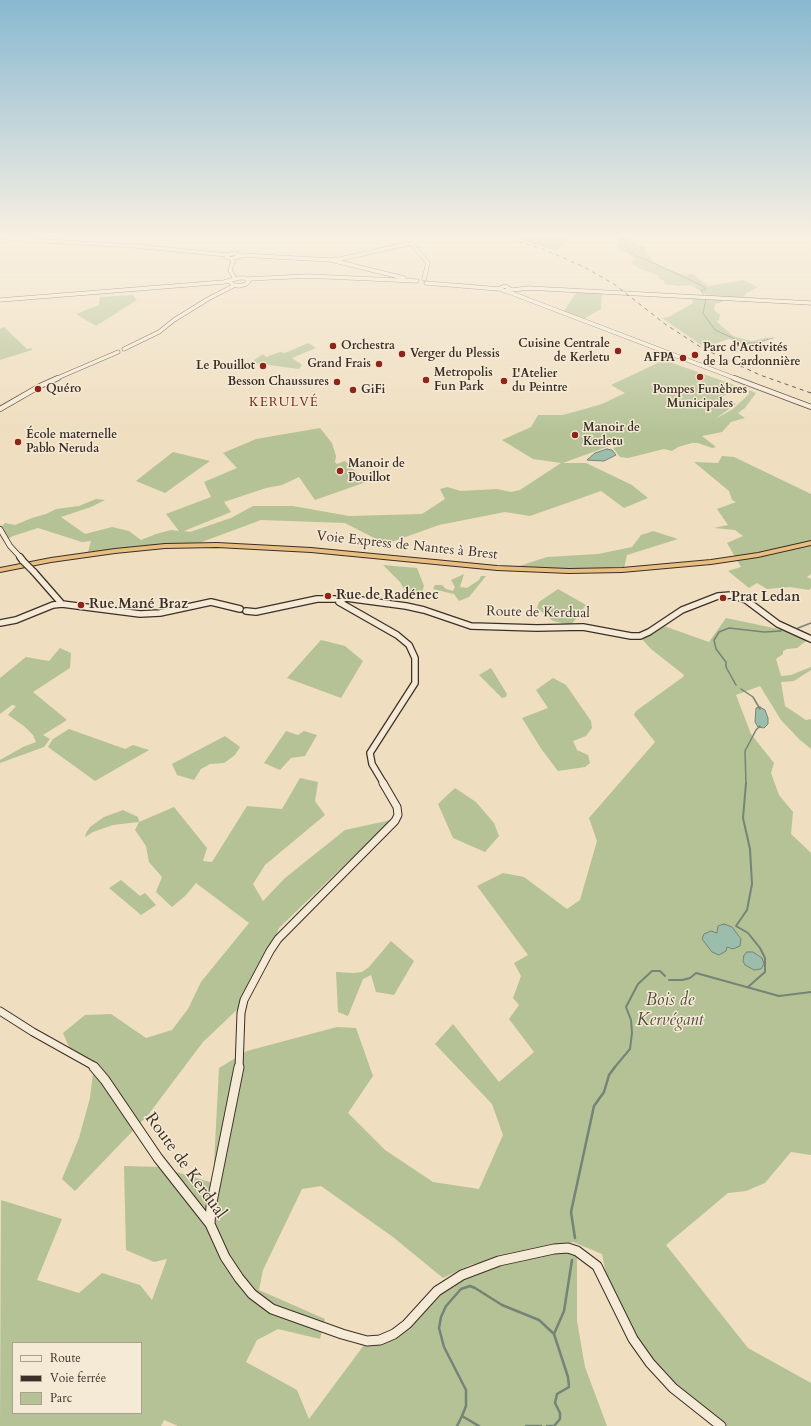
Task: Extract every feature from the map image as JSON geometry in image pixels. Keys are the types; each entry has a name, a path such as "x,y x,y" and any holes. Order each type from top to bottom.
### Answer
{"highway":[{"name":"Voie Express de Nantes à Brest","path":"0,570 115,550 165,546 217,545 296,549 505,569 569,571 622,570 711,562 758,555 811,543"},
{"name":"Voie Express de Nantes à Brest","path":"0,573 45,564 114,554 165,550 216,549 310,553 497,572 622,574 714,566 811,547"}],"street":[{"path":"0,409 40,386 159,332 174,320 201,304"},
{"path":"536,304 653,348 651,350 654,352 658,350 811,407"},
{"path":"1,532 15,553 62,604"},
{"name":"Route de Kerdual","path":"62,604 140,614 160,613 211,602 256,612 299,601 317,599 338,600 346,598 406,606 424,610 471,626 537,628 583,627 631,636 640,636 649,632 682,610 718,596 731,595 746,600 778,624 810,639"},
{"path":"210,1224 211,1207 239,1071 241,1014 244,1000 270,951 282,935 385,831 398,815 397,806 372,764 370,753 415,684 415,658 409,645 398,635 338,600"},
{"path":"0,623 16,620 53,605 62,604"},
{"name":"Route de Kerdual","path":"0,1011 33,1032 92,1065 105,1080 158,1158 210,1224 225,1257 239,1278 252,1294 272,1309 342,1334 367,1341 380,1340 394,1334 407,1324 437,1292 462,1275 499,1261 554,1249 568,1248 577,1251 597,1266 633,1339 650,1363 673,1388 721,1426"}],"green space":[{"path":"99,304 131,304 96,326 76,314 99,305"},
{"path":"569,304 601,304 601,309 584,319 564,311"},
{"path":"692,304 717,304 715,304 714,310 720,315 719,320 716,321 733,336 752,341 769,337 768,340 758,344 761,346 757,348 740,344 738,352 732,351 734,341 729,339 714,344 706,342 701,345 662,318 669,317"},
{"path":"4,327 27,349 31,348 32,350 0,360 0,329"},
{"path":"308,343 316,348 292,358 302,365 299,369 254,363 254,360 263,354 266,357 280,352 285,353"},
{"path":"664,360 737,386 721,398 736,404 715,419 733,409 749,394 749,390 756,393 745,408 738,413 745,418 731,422 722,432 702,436 716,447 712,448 698,443 692,443 678,447 672,451 664,449 628,458 620,457 613,448 623,445 620,442 563,463 586,463 632,485 648,498 624,508 601,491 530,516 505,512 439,525 386,544 345,523 261,520 199,543 142,546 88,552 91,541 82,542 38,528 13,536 6,540 0,528 5,523 15,525 56,509 79,506 96,499 105,500 91,507 61,517 85,534 112,527 129,531 141,540 171,530 179,531 166,514 211,497 204,482 237,468 223,453 256,439 320,428 332,443 336,456 335,462 337,464 345,461 366,482 315,500 299,477 282,485 266,488 224,502 231,512 184,531 190,532 231,518 253,506 293,506 349,516 422,514 445,499 440,489 447,487 461,491 497,489 511,492 520,490 561,463 533,459 502,440 531,427 538,415 562,415 574,412 602,404 625,393 611,385"},
{"path":"173,452 210,461 165,493 136,481"},
{"path":"722,456 734,457 811,494 811,574 807,577 811,579 811,588 809,590 790,587 767,589 757,583 749,588 728,571 741,567 727,543 743,536 735,530 714,528 728,525 717,509 736,502 732,500 729,491 694,462 718,463"},
{"path":"653,531 678,539 627,555 624,568 572,569 516,567 547,557 598,554 632,547 641,535"},
{"path":"383,565 417,568 424,586 422,592 415,596 406,593 400,582"},
{"path":"464,574 460,587 467,588 479,580 481,576 486,576 469,597 459,601 454,594 433,589 435,585 442,585 446,589 453,591 455,587 451,580"},
{"path":"558,589 586,605 571,625 553,621 537,608 539,602"},
{"name":"Bois de Kervégant","path":"726,618 783,630 804,638 806,641 797,648 783,651 783,654 776,659 781,676 791,675 811,667 811,670 794,681 781,682 785,706 806,720 811,719 811,749 781,720 760,686 736,695 751,734 774,763 771,773 779,795 793,812 791,834 811,853 811,1155 791,1152 765,1183 746,1191 728,1193 666,1245 748,1348 811,1383 811,1426 721,1426 650,1363 610,1293 602,1254 573,1242 470,1265 443,1278 393,1237 321,1186 302,1189 263,1270 259,1290 325,1319 320,1339 278,1329 257,1340 246,1362 297,1390 309,1419 367,1341 394,1334 449,1283 542,1251 577,1251 577,1321 585,1367 607,1426 178,1426 164,1420 161,1426 0,1426 1,1200 62,1219 37,1280 79,1293 102,1273 140,1285 152,1300 167,1259 154,1262 126,1250 124,1166 160,1167 213,1183 219,1068 247,1051 337,1027 356,1028 373,1076 348,1113 385,1150 433,1182 479,1189 503,1135 492,1104 435,1044 453,1024 499,1082 534,1052 509,1019 519,1005 513,998 521,976 514,963 528,955 477,886 503,873 524,877 567,909 580,900 597,841 589,818 655,742 634,715 636,711 684,675 651,649 642,639 664,626 709,642"},
{"path":"321,640 345,646 363,661 341,698 287,678"},
{"path":"60,648 71,653 70,668 33,692 67,720 43,735 50,739 44,747 0,763 0,760 23,747 36,742 33,735 24,726 8,715 16,706 12,705 0,714 0,678 26,657 49,661"},
{"path":"491,668 507,694 506,697 502,698 479,675"},
{"path":"553,678 566,685 591,721 592,728 586,736 573,741 577,750 588,755 590,763 585,767 558,771 542,750 522,718 548,708 536,690"},
{"path":"69,729 125,749 133,745 149,750 95,781 48,747 53,739"},
{"path":"286,731 298,735 304,731 317,735 305,756 291,758 280,770 264,763"},
{"path":"225,736 240,747 235,755 224,763 210,764 201,769 194,780 177,775 172,764"},
{"path":"300,778 318,782 315,801 325,815 265,865 253,884 263,901 285,878 345,830 391,820 279,928 270,951 242,1005 203,1042 148,1115 75,1191 62,1179 79,1138 90,1098 93,1073 69,1047 63,1033 85,1015 111,1014 146,1038 172,1030 188,1009 201,982 249,923 196,883 185,896 172,907 156,892 162,877 149,862 146,846 135,830 139,822 174,807 207,848 203,861 212,862 247,806 282,809"},
{"path":"455,788 476,802 494,823 499,836 485,852 453,838 438,804"},
{"path":"123,810 138,817 139,822 113,825 93,832 85,837 90,827 104,817"},
{"path":"121,880 140,896 145,893 156,905 141,915 109,888"},
{"path":"391,941 414,961 394,995 376,992 371,975 363,979 348,1016 338,1012 336,972 362,972 369,967"}],"shaded area":[{"path":"607,449 612,450 616,455 604,461 587,460 595,453"},
{"path":"760,707 765,710 768,718 768,724 764,728 758,727 755,722 756,708"},
{"path":"724,924 732,927 741,939 740,946 733,949 727,947 726,951 719,955 712,952 702,939 704,934 711,931 717,933 718,926"},
{"path":"747,952 753,952 762,958 764,964 761,969 754,970 745,965 743,961 744,955"}],"waterway":[{"path":"705,304 703,313 715,330 744,343 756,343 773,338"},
{"path":"798,628 811,623"},
{"path":"736,685 726,667 726,662 716,649 714,640 719,632 729,628 764,632 781,631"},
{"path":"741,689 753,697 760,709"},
{"path":"746,783 745,751 756,730 760,726"},
{"path":"746,783 743,818 750,849 752,884 747,910 736,926 748,933 760,948 765,958 765,972 748,987"},
{"path":"614,1068 630,1049 632,1033 631,1020 626,1007 638,984 652,971 660,971 665,976"},
{"path":"669,980 682,980 690,978 696,973 779,996 811,992"},
{"path":"575,1238 571,1212 594,1106 604,1092 609,1075 615,1067"},
{"path":"554,1334 564,1311 572,1260"},
{"path":"462,1416 466,1406 466,1390 444,1347 439,1328 441,1317 446,1306 461,1289 470,1286 475,1288 502,1305 539,1320 554,1334"},
{"path":"547,1426 554,1426 560,1419 560,1413 555,1403 557,1394 569,1387 568,1377 554,1334"},
{"path":"457,1426 462,1416"},
{"path":"462,1416 479,1426"},
{"path":"526,1426 541,1426"}],"railway":[{"path":"639,304 665,324 702,348 760,375 811,393"}],"place":[{"name":"Orchestra","path":"333,346"},
{"name":"Cuisine Centrale de Kerletu","path":"618,351"},
{"name":"Verger du Plessis","path":"402,354"},
{"name":"Parc d'Activités de la Cardonnière","path":"695,355"},
{"name":"AFPA","path":"683,358"},
{"name":"Grand Frais","path":"379,364"},
{"name":"Le Pouillot","path":"263,366"},
{"name":"Pompes Funèbres Municipales","path":"700,377"},
{"name":"Metropolis Fun Park","path":"426,380"},
{"name":"L'Atelier du Peintre","path":"504,381"},
{"name":"Besson Chaussures","path":"337,382"},
{"name":"Quéro","path":"38,389"},
{"name":"GiFi","path":"353,390"},
{"name":"Manoir de Kerletu","path":"575,435"},
{"name":"École maternelle Pablo Neruda","path":"18,442"},
{"name":"Manoir de Pouillot","path":"340,471"},
{"name":"Rue de Radénec","path":"328,596"},
{"name":"Prat Ledan","path":"723,598"},
{"name":"Rue Mané Braz","path":"81,605"}],"district":[{"name":"KERULVÉ","path":"284,403"}]}
